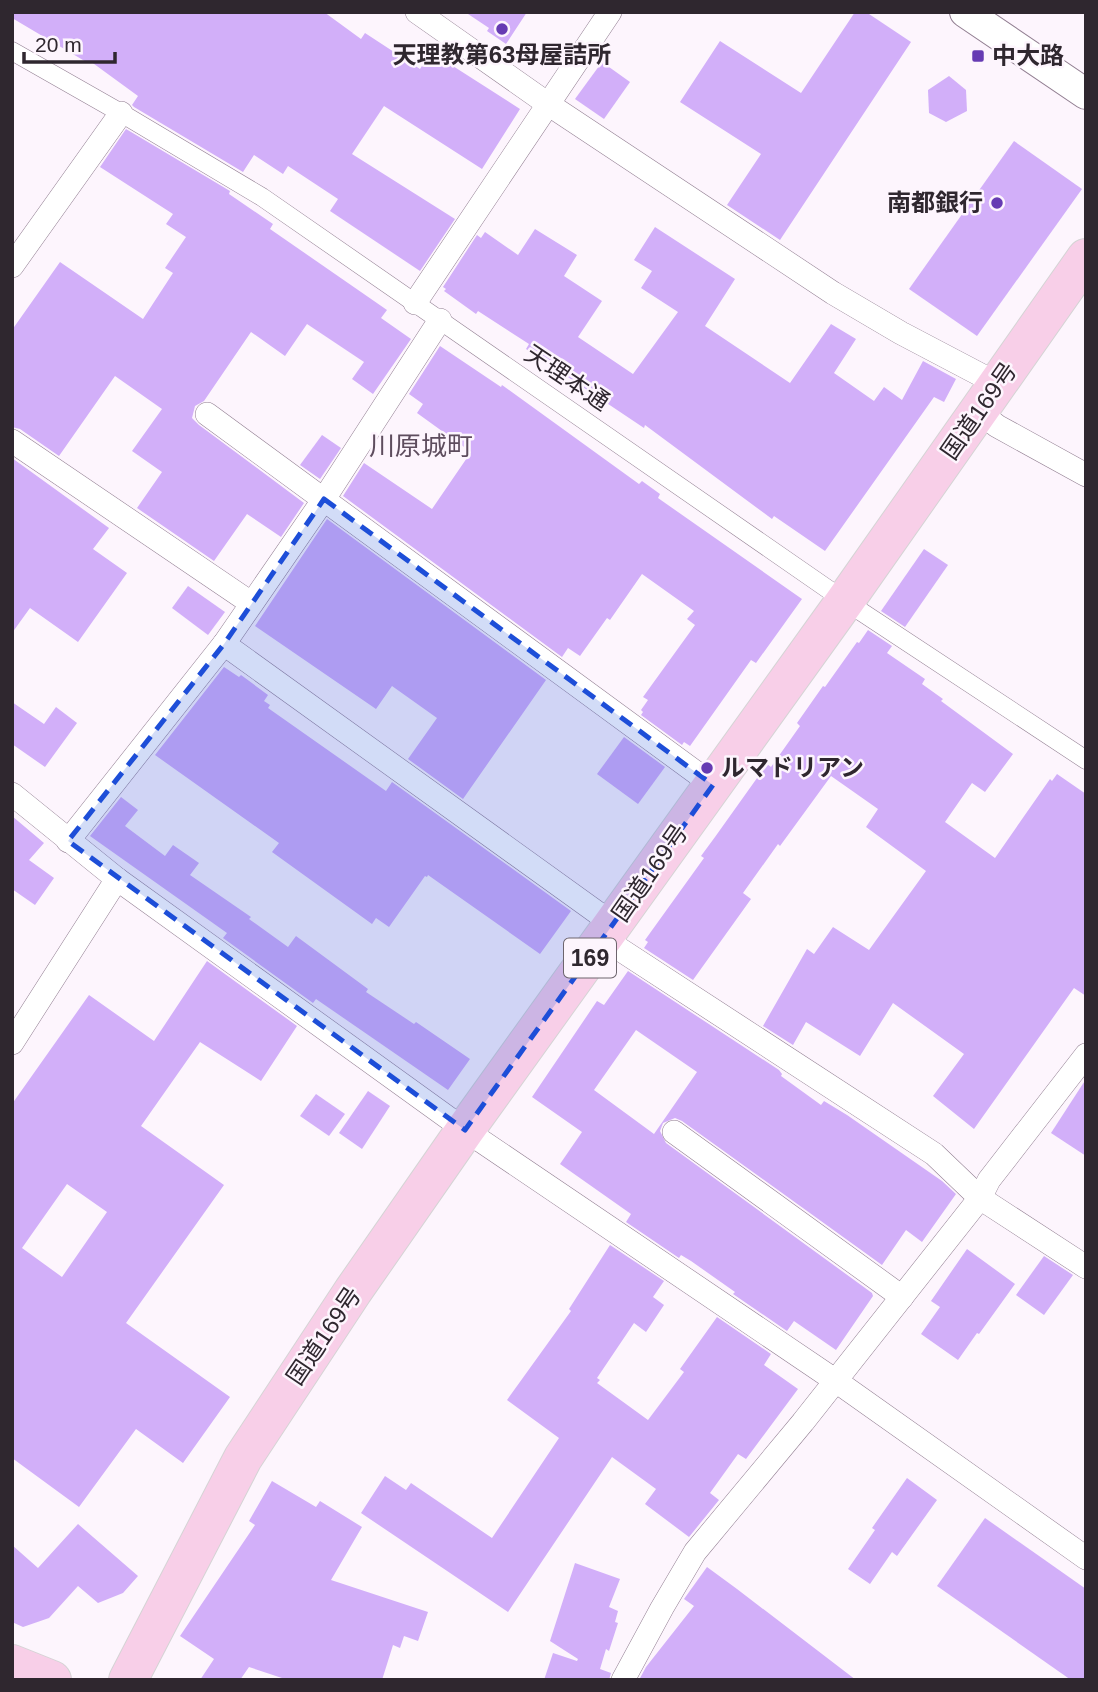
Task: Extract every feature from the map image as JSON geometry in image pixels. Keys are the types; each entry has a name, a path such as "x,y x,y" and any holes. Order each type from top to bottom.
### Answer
{"highway":[{"name":"国道169号","path":"128,1680 243,1458 354,1291 1086,258"},
{"path":"12,1664 52,1680"}],"street":[{"path":"417,12 548,104 832,293 901,333 988,398 996,426 1086,474"},
{"path":"415,303 610,12"},
{"path":"965,12 1086,93"},
{"name":"天理本通","path":"12,51 262,197 845,601 1086,760"},
{"path":"12,266 121,113"},
{"path":"68,841 224,643 324,499 440,320"},
{"path":"207,414 713,785"},
{"path":"12,441 251,603"},
{"path":"224,643 609,931 934,1154 980,1198 1086,1267"},
{"path":"12,794 117,879 466,1130 836,1381 1086,1558"},
{"path":"12,1043 117,879"},
{"path":"623,1680 695,1552 836,1381 980,1198 989,1180 1086,1055"},
{"path":"674,1132 902,1297"}],"highlighted area":[{"path":"324,499 713,785 465,1130 68,841 224,644"}],"building":[{"path":"12,12 324,12 361,39 365,33 420,69 431,52 520,109 482,169 384,106 352,154 455,219 420,271 330,211 338,199 288,166 283,174 254,155 243,172 134,107 132,105 138,96 90,61 88,63 12,18"},
{"name":"天理教第63母屋詰所","path":"465,12 527,12 506,44 487,31 489,28"},
{"path":"855,12 866,12 911,42 780,240 727,205 761,154 680,102 720,41 801,93"},
{"path":"602,62 630,82 604,119 575,99"},
{"path":"949,76 966,90 967,111 946,122 929,113 928,90"},
{"path":"126,129 230,191 229,194 273,224 270,229 387,310 381,318 411,339 373,394 352,379 364,362 307,324 285,356 251,332 204,401 195,406 192,418 304,503 281,537 247,514 214,561 137,508 162,472 132,451 162,409 115,376 59,456 20,429 12,427 12,330 60,262 143,319 173,273 165,268 186,237 166,224 173,214 100,167"},
{"path":"1014,141 1082,189 977,336 909,289"},
{"path":"655,227 735,279 705,326 790,383 831,324 856,339 834,373 874,401 884,387 902,400 923,361 956,379 944,402 934,397 825,551 774,516 772,519 645,425 644,428 526,349 529,344 478,311 476,314 444,291 446,289 443,287 477,235 481,238 485,232 518,255 535,229 577,255 564,276 602,301 578,337 633,374 678,312 641,288 652,271 634,260"},
{"path":"440,346 501,387 502,385 639,484 642,481 660,494 658,498 802,599 756,663 751,660 690,746 684,742 682,745 641,715 641,710 648,700 643,697 695,625 687,619 694,611 642,574 610,620 607,618 580,656 568,648 562,657 343,496 364,463 432,509 471,452 417,413 423,404 409,394"},
{"path":"322,435 341,448 320,479 300,465"},
{"path":"12,458 109,528 93,549 127,573 78,642 30,608 12,633"},
{"path":"327,519 546,680 463,799 408,759 437,718 392,686 376,709 255,626"},
{"path":"924,549 948,565 905,627 881,611"},
{"path":"188,586 225,612 208,635 172,608"},
{"path":"868,630 892,646 887,653 925,679 922,684 943,699 941,701 1013,754 985,792 972,783 945,822 995,858 1050,779 1052,781 1057,774 1086,794 1086,996 1074,988 974,1129 933,1096 964,1054 893,1003 860,1056 806,1022 793,1045 763,1026 807,949 814,954 833,927 869,950 926,871 866,827 878,809 831,776 743,893 751,899 693,980 644,948 648,942 645,940 704,858 701,856 767,764 771,767 800,726 797,723 823,686 825,687"},
{"path":"224,667 239,677 241,675 268,695 264,701 270,705 268,708 386,791 392,782 571,911 540,954 428,875 389,927 376,918 372,924 272,852 279,843 155,755"},
{"path":"12,702 44,724 56,707 77,723 45,767 12,744"},
{"path":"624,737 665,767 638,804 597,774"},
{"path":"121,797 138,810 125,826 165,856 173,845 199,863 190,875 251,917 249,919 288,947 296,936 368,989 366,992 470,1059 448,1090 316,999 313,1003 223,938 227,933 90,836"},
{"path":"12,816 44,843 29,860 54,878 35,905 12,889"},
{"path":"207,961 297,1026 261,1081 200,1042 141,1126 224,1185 126,1323 230,1397 183,1463 136,1429 79,1507 12,1458 12,1104 89,995 154,1041","holes":["67,1184 107,1212 62,1277 22,1248"]},
{"path":"628,971 779,1070 781,1076 821,1105 824,1101 847,1115 942,1181 956,1194 922,1242 906,1230 882,1265 682,1121 675,1118 663,1123 660,1131 666,1143 872,1293 873,1296 836,1350 794,1321 787,1331 691,1261 681,1255 679,1258 626,1222 631,1214 560,1164 582,1132 532,1097 597,1001 604,1005","holes":["636,1030 697,1072 654,1134 594,1090"]},
{"path":"1086,1079 1086,1156 1051,1133"},
{"path":"368,1091 390,1106 362,1149 339,1133"},
{"path":"316,1094 345,1114 329,1136 300,1116"},
{"path":"610,1245 664,1281 653,1297 664,1305 646,1332 634,1323 597,1378 600,1380 597,1383 648,1420 684,1372 680,1369 717,1317 771,1354 764,1365 798,1389 746,1459 738,1454 710,1493 719,1500 689,1537 645,1504 656,1489 612,1457 508,1612 361,1513 385,1476 406,1490 411,1483 492,1538 559,1438 507,1400 571,1311 569,1309"},
{"path":"967,1249 1015,1284 958,1360 921,1334 940,1307 931,1301"},
{"path":"1044,1256 1073,1275 1044,1315 1016,1295"},
{"path":"907,1478 937,1500 897,1556 892,1552 870,1584 848,1569 875,1530 872,1528"},
{"path":"272,1481 316,1507 320,1501 362,1527 331,1580 428,1612 418,1641 404,1636 400,1648 393,1645 382,1680 288,1680 249,1667 240,1680 200,1680 214,1659 180,1636 255,1525 249,1521"},
{"path":"985,1518 1086,1589 1086,1680 1071,1680 937,1586"},
{"path":"78,1524 138,1576 123,1593 98,1603 78,1586 49,1618 23,1627 12,1622 12,1545 38,1568"},
{"path":"575,1563 620,1579 609,1607 618,1611 615,1622 618,1623 600,1669 611,1673 609,1680 544,1680 553,1653 577,1661 578,1659 550,1641"},
{"path":"707,1567 856,1680 639,1680 646,1667 694,1606 684,1599"}],"place":[{"name":"天理教第63母屋詰所","path":"502,29"},
{"name":"中大路","path":"978,56"},
{"name":"南都銀行","path":"997,203"},
{"name":"ルマドリアン","path":"707,768"}],"district":[{"name":"川原城町","path":"421,446"}]}
